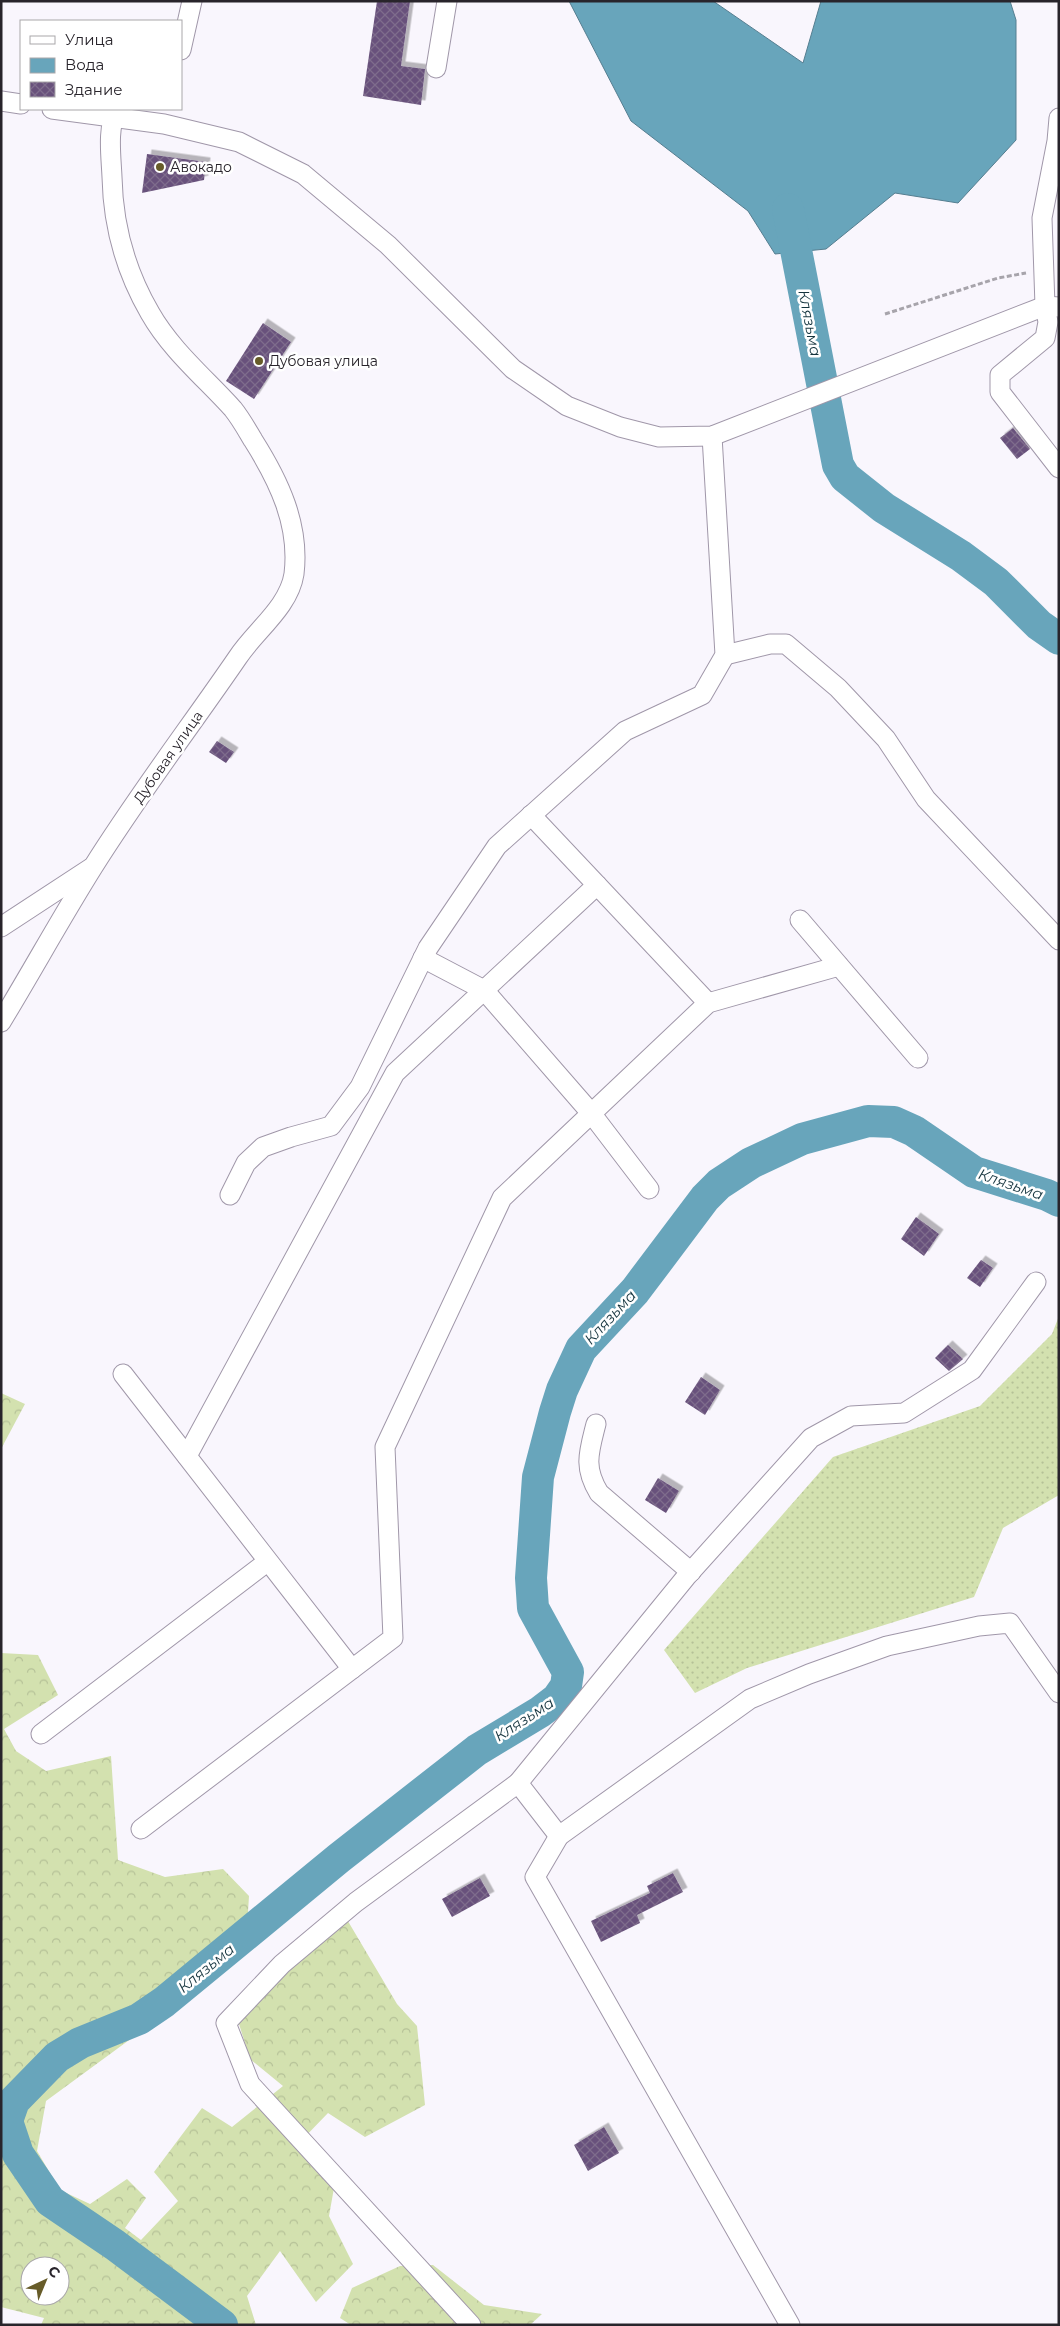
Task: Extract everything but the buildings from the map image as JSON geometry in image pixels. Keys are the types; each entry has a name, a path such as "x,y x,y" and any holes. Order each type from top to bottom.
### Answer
{"street":[{"path":"182,46 192,1"},
{"path":"436,68 447,1"},
{"path":"1,101 20,104"},
{"path":"68,110 166,116 239,142 303,174 388,245 513,370 567,406 620,427 659,437 712,436 1052,307"},
{"name":"Дубовая улица","path":"1,1022 94,866 242,651 284,600 293,579 295,558 292,524 283,495 236,413 162,332 126,266 112,203 115,113"},
{"path":"1059,118 1057,141 1042,218 1051,268 1052,307 1045,338 1000,375 1000,392 1059,468"},
{"path":"230,1195 246,1163 263,1147 290,1137 331,1126 360,1087 423,958 498,846 625,731 702,695 725,655 712,436"},
{"path":"725,655 770,644 786,644 838,688 886,739 926,799 1059,940"},
{"path":"531,815 708,1003"},
{"path":"1,927 94,866"},
{"path":"186,1456 395,1073 597,885"},
{"path":"800,920 918,1058"},
{"path":"423,958 484,990 591,1113 650,1189"},
{"path":"141,1829 393,1638 385,1447 502,1198 708,1003 839,966"},
{"path":"471,2325 250,2084 226,2023 282,1964 356,1902 518,1783 691,1572 811,1438 851,1416 904,1413 972,1370 1036,1282"},
{"path":"124,1374 267,1562 352,1669"},
{"path":"596,1424 588,1456 590,1478 599,1493 691,1572"},
{"path":"41,1734 267,1562"},
{"path":"790,2325 535,1877 559,1836 750,1699 809,1674 887,1646 980,1626 1010,1623 1059,1693"},
{"path":"518,1783 559,1836"}],"path":[{"path":"885,314 998,278 1051,268"}],"green space":[{"path":"1059,1316 1059,1495 1003,1528 974,1597 747,1668 695,1693 664,1650 833,1457 980,1406 1052,1334"},
{"path":"1,1393 25,1404 1,1449"},
{"path":"1,1653 38,1655 58,1695 4,1729 16,1751 46,1771 111,1756 118,1860 165,1877 223,1869 249,1896 248,1912 237,1961 46,2101 37,2151 60,2190 90,2204 127,2179 146,2198 125,2228 141,2240 178,2201 154,2172 202,2108 232,2127 283,2086 250,2059 234,2008 339,1906 397,2004 417,2026 425,2105 365,2137 328,2113 299,2143 337,2171 329,2216 353,2264 316,2302 280,2251 247,2296 256,2325 41,2325 44,2318 1,2307"},
{"path":"433,2265 484,2305 542,2314 530,2325 351,2325 340,2318 352,2288 400,2266"}],"water":[{"path":"569,1 713,1 803,63 821,1 1010,1 1016,20 1016,140 958,203 895,193 826,249 775,254 748,211 631,121"}],"waterway":[{"name":"Клязьма","path":"788,209 838,465 845,477 884,508 961,556 996,582 1039,625 1059,639"},
{"name":"Клязьма","path":"222,2325 115,2245 50,2201 18,2154 7,2121 14,2101 57,2057 80,2043 139,2019 164,2002 339,1858 477,1750 540,1712 557,1699 566,1686 568,1672 533,1608 531,1578 538,1477 555,1412 562,1390 581,1349 635,1291 705,1198 719,1184 751,1163 802,1139 868,1121 894,1122 914,1131 974,1172 1047,1195 1059,1201"}],"place":[{"name":"Авокадо","path":"160,167"},
{"name":"Дубовая улица","path":"259,361"}]}
